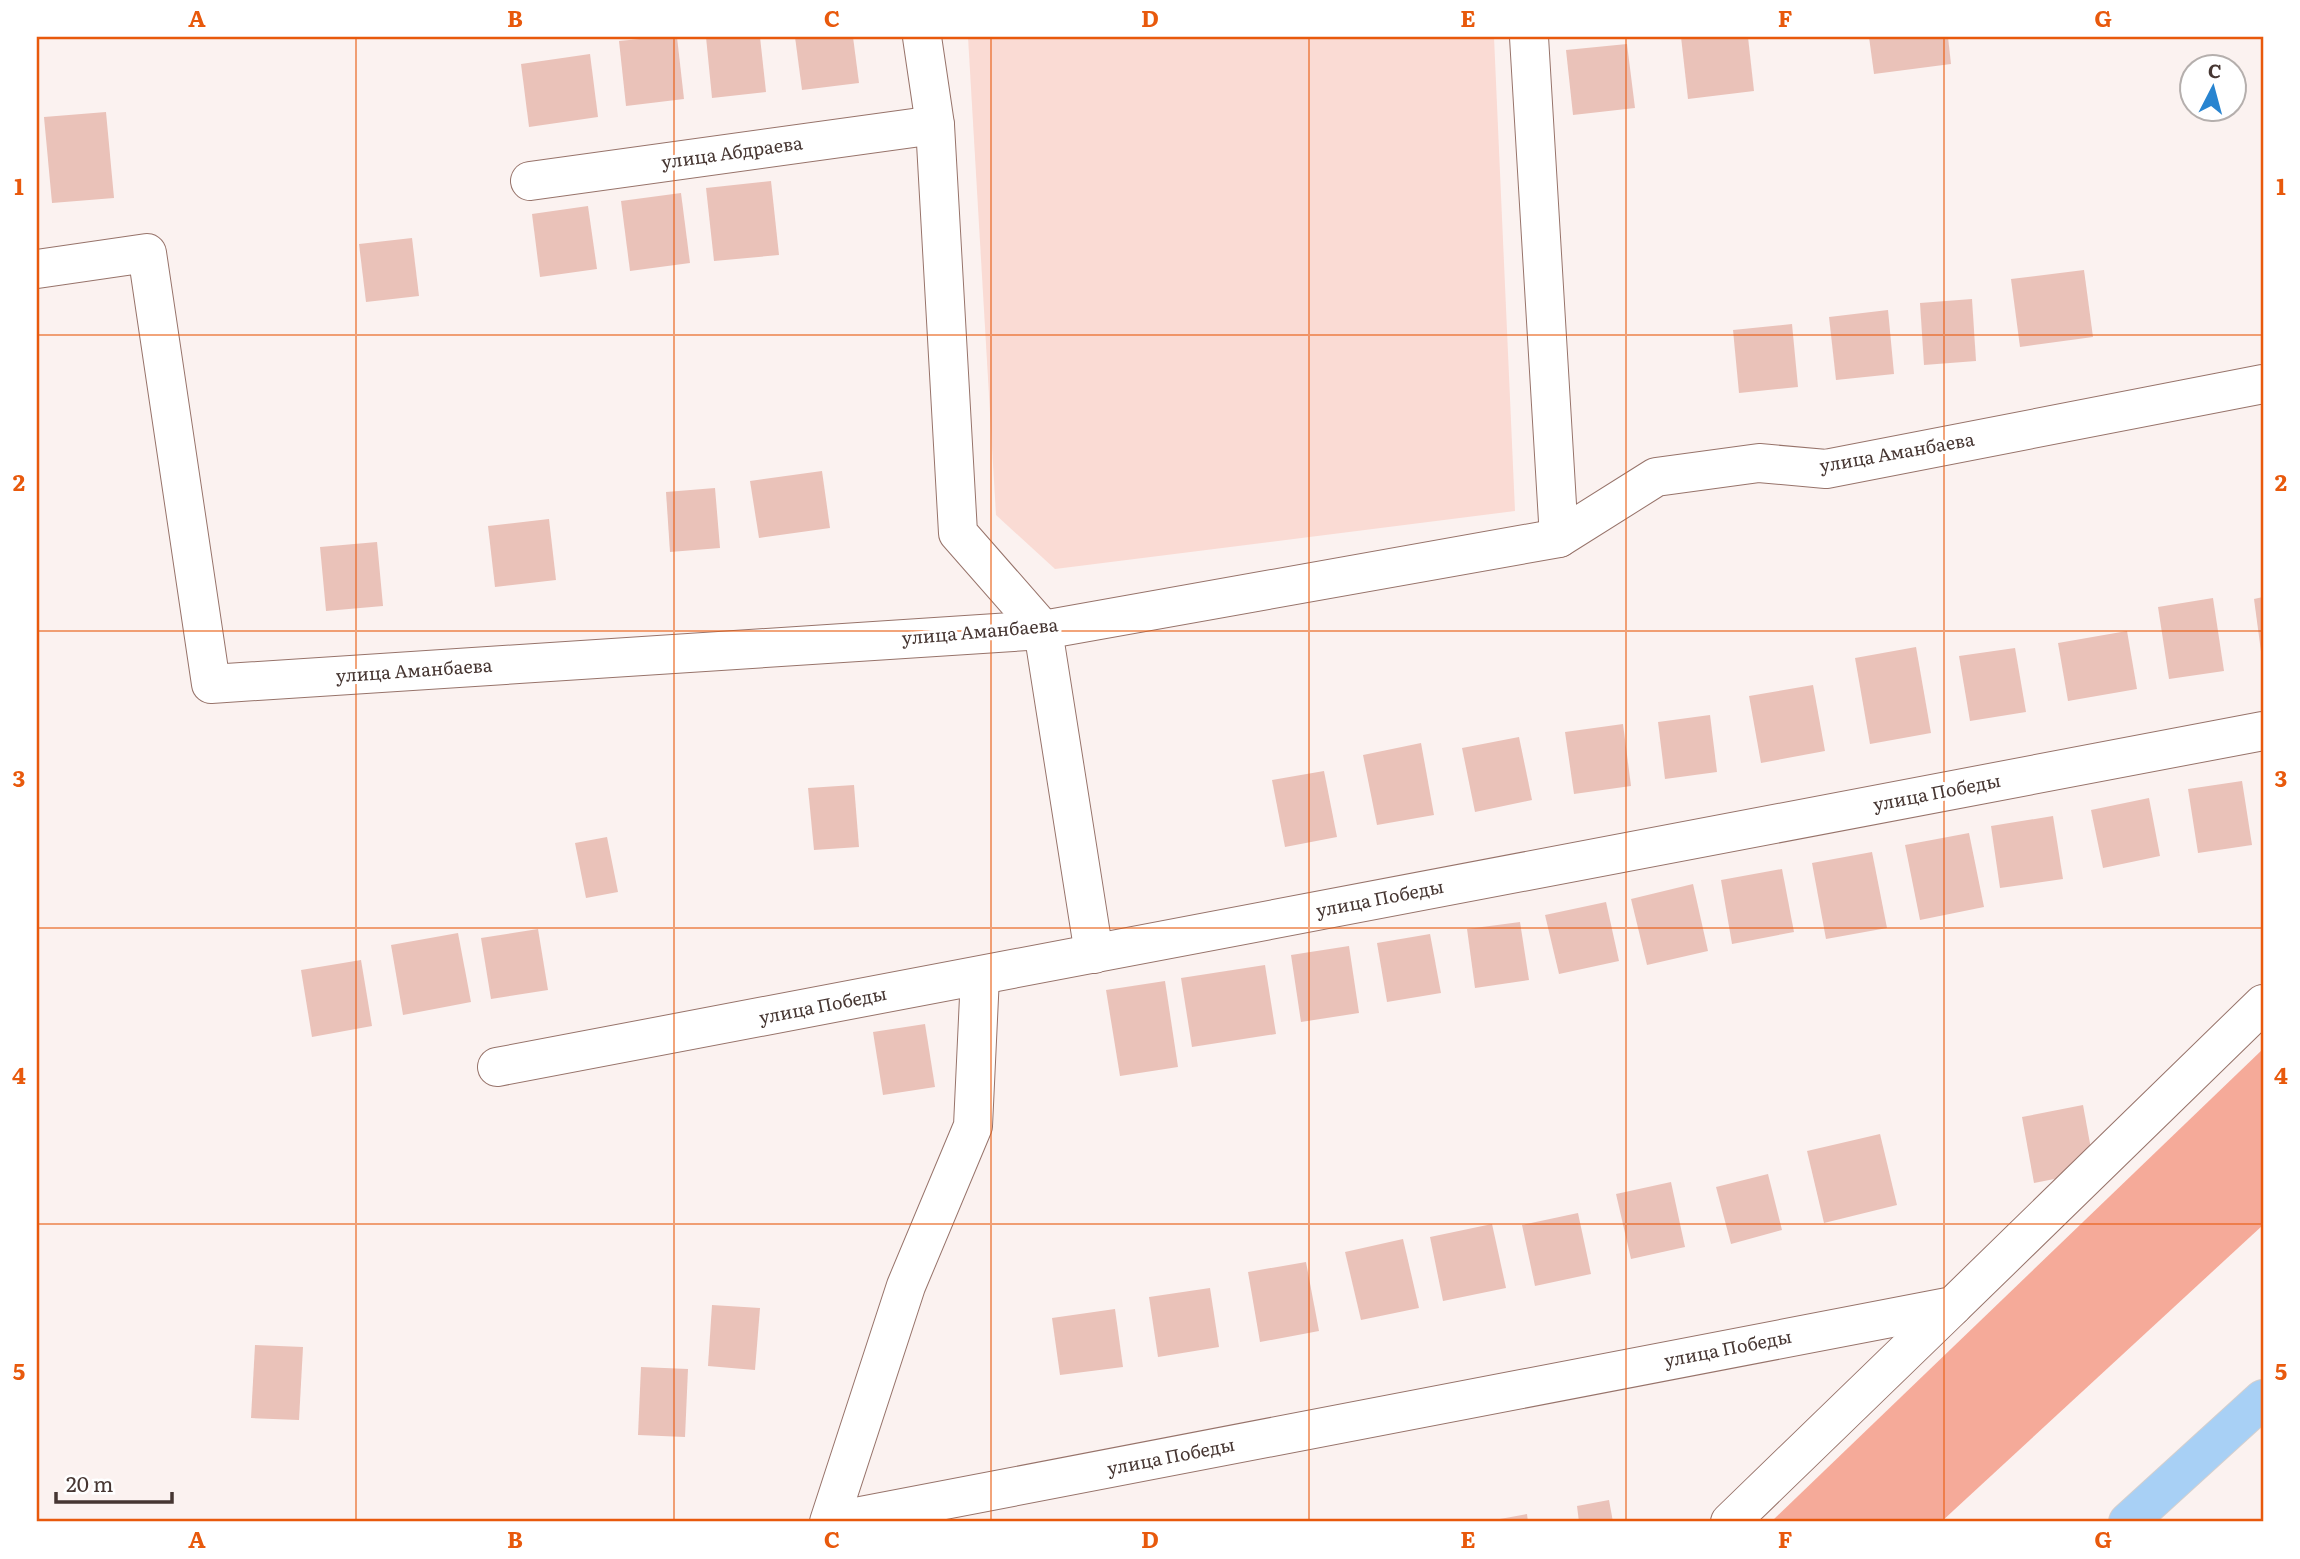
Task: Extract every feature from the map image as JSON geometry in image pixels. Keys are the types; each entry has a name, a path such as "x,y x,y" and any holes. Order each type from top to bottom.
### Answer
{"main road":[{"path":"2128,1522 2263,1399"}],"street":[{"path":"922,37 935,125 958,533 1043,630 1094,954"},
{"path":"1529,37 1559,538"},
{"name":"улица Абдраева","path":"530,181 935,125"},
{"name":"улица Аманбаева","path":"37,269 147,253 211,684 1043,630 1559,538 1656,477 1759,463 1826,469 2263,384"},
{"name":"улица Победы","path":"497,1067 2263,731"},
{"path":"829,1522 906,1286 973,1126 980,976"},
{"path":"1730,1522 2263,1004"},
{"name":"улица Победы","path":"829,1522 1953,1306"}],"shaded area":[{"path":"968,37 1494,37 1515,511 1055,569 996,515"},
{"path":"2263,1049 2263,1225 1941,1522 1771,1522"}],"building":[{"path":"677,37 684,99 626,106 619,41"},
{"path":"706,37 760,37 766,92 712,98"},
{"path":"795,37 853,37 859,83 802,90"},
{"path":"1681,37 1748,37 1754,91 1688,99"},
{"path":"1869,37 1948,37 1951,64 1874,74"},
{"path":"1627,44 1635,108 1573,115 1566,50"},
{"path":"590,54 598,117 529,127 521,64"},
{"path":"106,112 114,198 52,203 44,117"},
{"path":"771,181 779,255 714,261 706,188"},
{"path":"681,193 690,263 630,271 621,201"},
{"path":"588,206 597,269 540,277 532,214"},
{"path":"412,238 419,296 366,302 359,244"},
{"path":"2084,270 2093,337 2020,347 2011,279"},
{"path":"1972,299 1976,361 1924,365 1920,303"},
{"path":"1888,310 1894,374 1836,380 1829,317"},
{"path":"1792,324 1798,387 1739,393 1733,330"},
{"path":"822,471 830,528 759,538 750,481"},
{"path":"715,488 720,548 670,552 666,492"},
{"path":"549,519 556,580 495,587 488,526"},
{"path":"377,542 383,606 326,611 320,547"},
{"path":"2263,597 2263,659 2262,659 2254,599"},
{"path":"2213,598 2224,671 2169,679 2158,607"},
{"path":"2127,631 2137,689 2068,701 2058,643"},
{"path":"1916,647 1931,733 1870,744 1855,658"},
{"path":"2015,648 2026,712 1970,721 1959,656"},
{"path":"1813,685 1825,751 1761,763 1749,696"},
{"path":"1710,715 1717,772 1665,779 1658,722"},
{"path":"1623,724 1631,786 1574,794 1565,732"},
{"path":"1519,737 1532,800 1475,812 1462,748"},
{"path":"1421,743 1434,815 1377,825 1363,755"},
{"path":"1324,771 1337,837 1285,847 1272,780"},
{"path":"2242,781 2252,845 2198,853 2188,789"},
{"path":"854,785 859,847 814,850 808,788"},
{"path":"2149,798 2160,856 2103,868 2091,810"},
{"path":"2053,816 2063,879 2000,888 1991,826"},
{"path":"1969,833 1984,907 1920,920 1905,845"},
{"path":"607,837 618,892 586,898 575,843"},
{"path":"1872,852 1887,928 1826,939 1812,863"},
{"path":"1782,869 1794,932 1732,944 1721,880"},
{"path":"1693,884 1708,951 1647,965 1631,899"},
{"path":"1606,902 1619,961 1559,974 1545,915"},
{"path":"1520,922 1529,980 1475,988 1467,929"},
{"path":"538,929 548,990 491,999 481,938"},
{"path":"458,933 471,1002 403,1015 391,945"},
{"path":"1430,934 1441,993 1387,1002 1377,943"},
{"path":"1349,946 1359,1013 1301,1022 1291,955"},
{"path":"361,960 372,1026 312,1037 301,970"},
{"path":"1265,965 1276,1034 1192,1047 1181,978"},
{"path":"1165,981 1178,1067 1120,1076 1106,990"},
{"path":"925,1024 935,1087 883,1095 873,1032"},
{"path":"2083,1105 2095,1171 2034,1183 2022,1117"},
{"path":"1880,1134 1897,1205 1824,1223 1807,1151"},
{"path":"1768,1174 1782,1230 1731,1244 1716,1187"},
{"path":"1671,1182 1685,1247 1631,1259 1616,1194"},
{"path":"1578,1213 1591,1274 1535,1286 1522,1225"},
{"path":"1492,1224 1506,1288 1443,1301 1430,1237"},
{"path":"1403,1239 1419,1308 1361,1320 1345,1252"},
{"path":"1306,1262 1319,1331 1260,1342 1248,1272"},
{"path":"1210,1288 1219,1347 1158,1357 1149,1297"},
{"path":"712,1305 760,1308 755,1370 708,1366"},
{"path":"1115,1309 1123,1367 1060,1375 1052,1318"},
{"path":"255,1345 303,1347 299,1420 251,1418"},
{"path":"641,1367 688,1369 685,1437 638,1435"},
{"path":"1609,1500 1613,1522 1579,1522 1577,1506"},
{"path":"1527,1514 1528,1522 1489,1521"}]}
